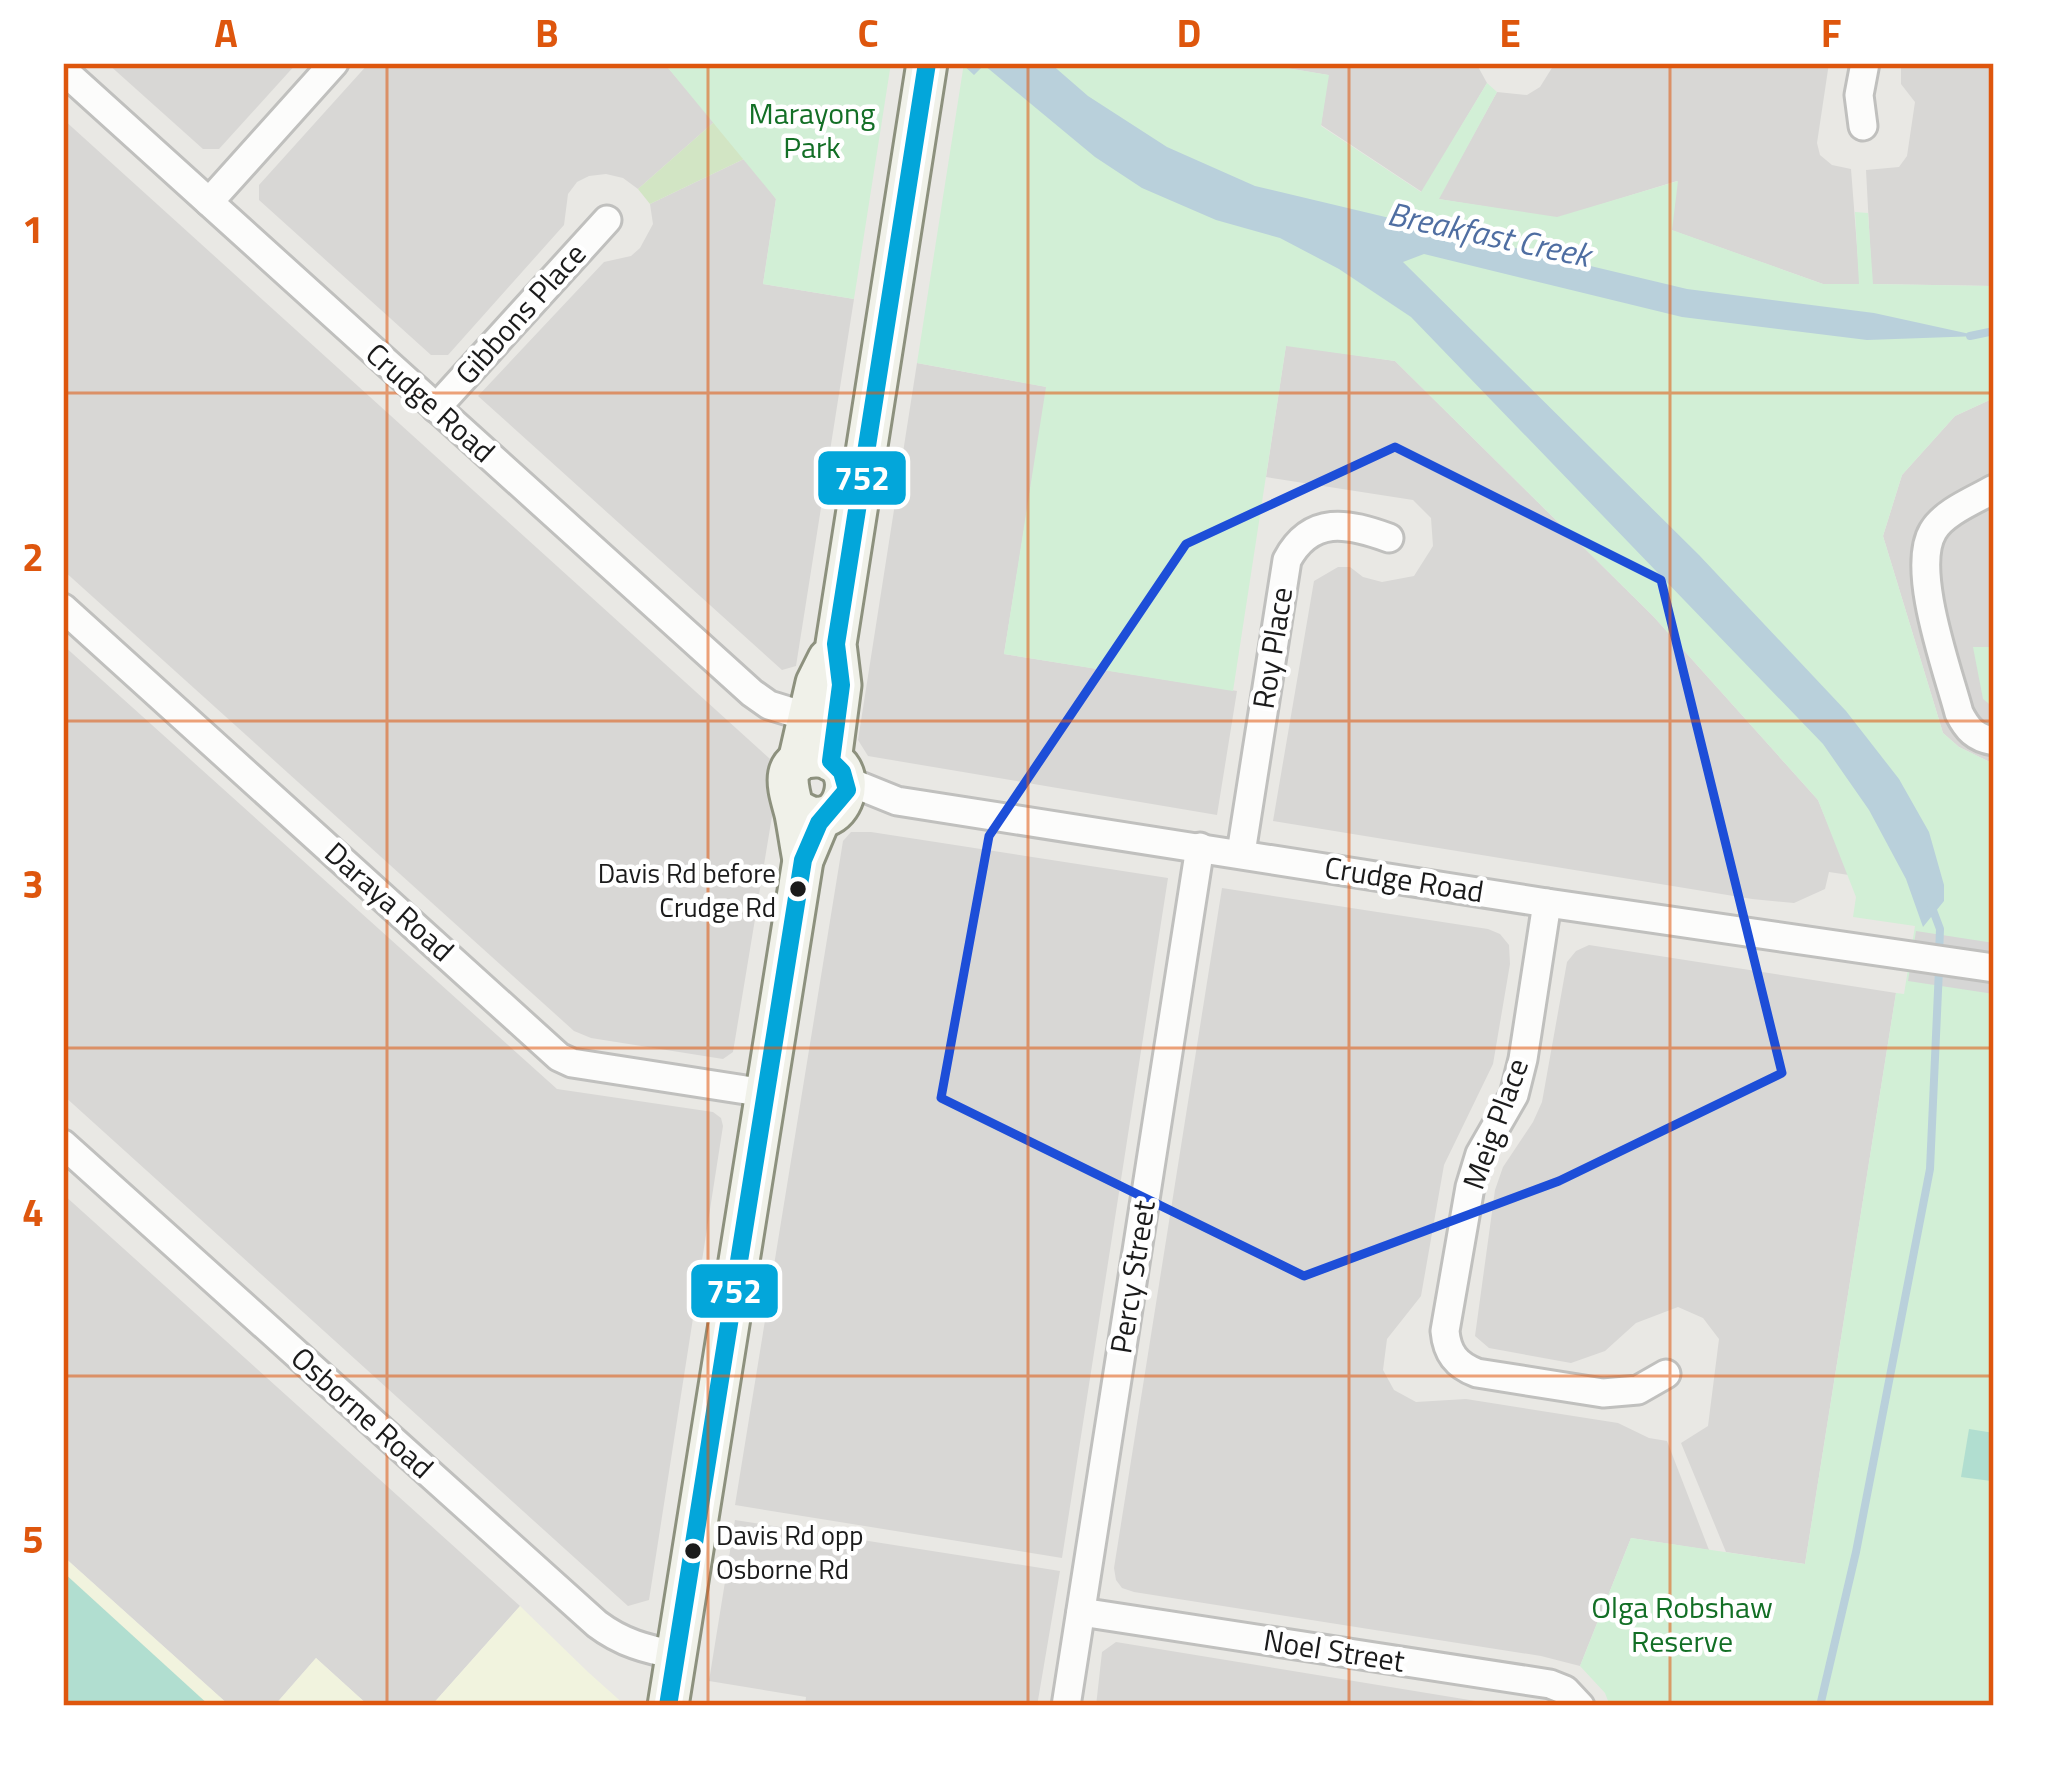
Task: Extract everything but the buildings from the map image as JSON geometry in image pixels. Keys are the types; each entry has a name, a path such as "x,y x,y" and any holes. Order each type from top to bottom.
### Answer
{"street":[{"path":"208,202 334,63"},
{"path":"668,1706 803,860 841,685 836,644 927,63"},
{"path":"1863,126 1859,95 1865,63"},
{"name":"Crudge Road","path":"63,70 752,693 769,705 808,717"},
{"name":"Gibbons Place","path":"436,408 607,220"},
{"path":"1994,489 1944,519 1932,532 1924,569 1959,712 1966,728 1994,741"},
{"name":"Roy Place","path":"1240,853 1287,560 1296,543 1325,526 1358,528 1389,538"},
{"name":"Daraya Road","path":"63,608 560,1057 572,1063 765,1093"},
{"path":"822,789 808,717 816,683 836,644"},
{"name":"Crudge Road","path":"822,789 1994,968"},
{"name":"Percy Street","path":"1066,1706 1200,847"},
{"name":"Meig Place","path":"1546,903 1523,1059 1514,1095 1480,1154 1470,1187 1437,1352 1477,1373 1603,1393 1639,1390 1666,1374"},
{"name":"Osborne Road","path":"63,1144 597,1624 638,1648 676,1655"},
{"name":"Noel Street","path":"1081,1612 1550,1684 1565,1690 1580,1706"}],"highlighted area":[{"path":"1395,447 1661,580 1782,1073 1559,1181 1304,1276 941,1098 989,836 1186,544"}],"shaded area":[{"path":"107,63 297,63 219,149 203,149"},
{"path":"369,63 664,63 714,122 638,189 606,174 577,182 568,194 564,225 448,355 431,355 259,200 259,185"},
{"path":"1256,63 1476,63 1487,83 1422,192 1321,125 1328,75"},
{"path":"1555,63 1829,63 1817,143 1820,155 1832,165 1851,169 1860,285 1823,284 1671,230 1677,181 1557,218 1438,199 1497,92 1527,95 1540,87"},
{"path":"1901,63 1994,63 1993,286 1872,284 1866,170 1899,167 1907,156 1915,102 1901,84"},
{"path":"63,119 780,768 733,1052 723,1059 591,1038 574,1031 63,570"},
{"path":"746,158 776,199 763,284 854,299 796,666 782,670 478,396 604,262 631,256 640,248 653,224 650,204"},
{"path":"1286,345 1395,361 1653,616 1818,800 1849,875 1829,872 1825,889 1794,903 1273,821 1314,581 1338,567 1350,567 1382,582 1414,576 1433,546 1431,518 1413,500 1266,477"},
{"path":"917,363 1047,387 1004,654 1237,691 1217,815 868,756 858,740"},
{"path":"1994,398 1994,764 1959,747 1943,733 1883,536 1902,475 1955,416"},
{"path":"63,645 557,1089 713,1112 721,1118 649,1600 628,1606 63,1095"},
{"path":"851,832 1168,878 1062,1558 735,1505 843,841"},
{"path":"1222,888 1488,929 1509,945 1493,1064 1444,1165 1421,1296 1387,1339 1383,1370 1394,1390 1416,1402 1466,1399 1618,1423 1667,1441 1709,1550 1631,1538 1580,1666 1134,1592 1116,1580 1114,1568"},
{"path":"1589,945 1896,993 1805,1564 1726,1552 1681,1443 1708,1426 1719,1339 1703,1318 1678,1307 1636,1323 1605,1351 1571,1363 1489,1348 1475,1336 1495,1190 1503,1167 1542,1102 1567,962"},
{"path":"63,1194 520,1606 431,1706 369,1706 316,1658 274,1706 230,1706 63,1556"},
{"path":"1969,1429 1994,1433 1991,1481 1961,1477"},
{"path":"735,1520 1060,1571 1037,1706 805,1706 806,1697 709,1681"},
{"path":"63,1556 230,1706 63,1706"},
{"path":"63,1572 210,1706 63,1706"},
{"path":"520,1606 588,1672 626,1706 431,1706"},
{"path":"1116,1642 1506,1706 1096,1706 1102,1652"},
{"path":"316,1658 369,1706 274,1706"}],"green space":[{"name":"Marayong Park","path":"664,63 891,63 854,299 763,284 776,199"},
{"name":"Olga Robshaw Reserve","path":"964,63 1256,63 1329,75 1321,126 1421,192 1487,83 1497,92 1439,199 1557,217 1678,181 1672,230 1823,284 1859,284 1855,212 1868,213 1873,284 1994,283 1994,398 1955,416 1902,475 1883,536 1943,733 1959,747 1994,764 1994,1706 1610,1706 1605,1693 1580,1666 1631,1538 1805,1564 1896,993 1904,994 1915,926 1853,917 1856,897 1818,800 1653,616 1395,361 1286,346 1233,691 1004,654 1046,387 917,363"},
{"path":"714,122 746,158 650,204 638,189"},
{"path":"1973,647 1994,647 1994,708 1983,699"}],"water":[{"path":"961,63 1050,63 1088,96 1167,147 1255,186 1687,289 1874,313 1979,336 1867,340 1682,317 1424,254 1403,262 1699,555 1846,711 1899,779 1929,832 1944,901 1923,927 1906,879 1869,810 1823,744 1411,317 1339,269 1280,238 1216,220 1142,188 1095,157 984,65 974,75"}],"pier":[{"path":"1916,931 1994,943 1994,994 1908,981"}],"waterway":[{"name":"Breakfast Creek","path":"1970,336 1994,331"},
{"path":"1931,905 1940,929 1939,954"},
{"path":"1820,1706 1856,1552 1930,1169 1939,969"}],"transit line":[{"name":"752","path":"668,1706 803,860 819,823 847,790 842,772 831,761 841,685 836,644 927,63"}],"place":[{"name":"Davis Rd before Crudge Rd","path":"798,889"},
{"name":"Davis Rd opp Osborne Rd","path":"693,1551"}]}
